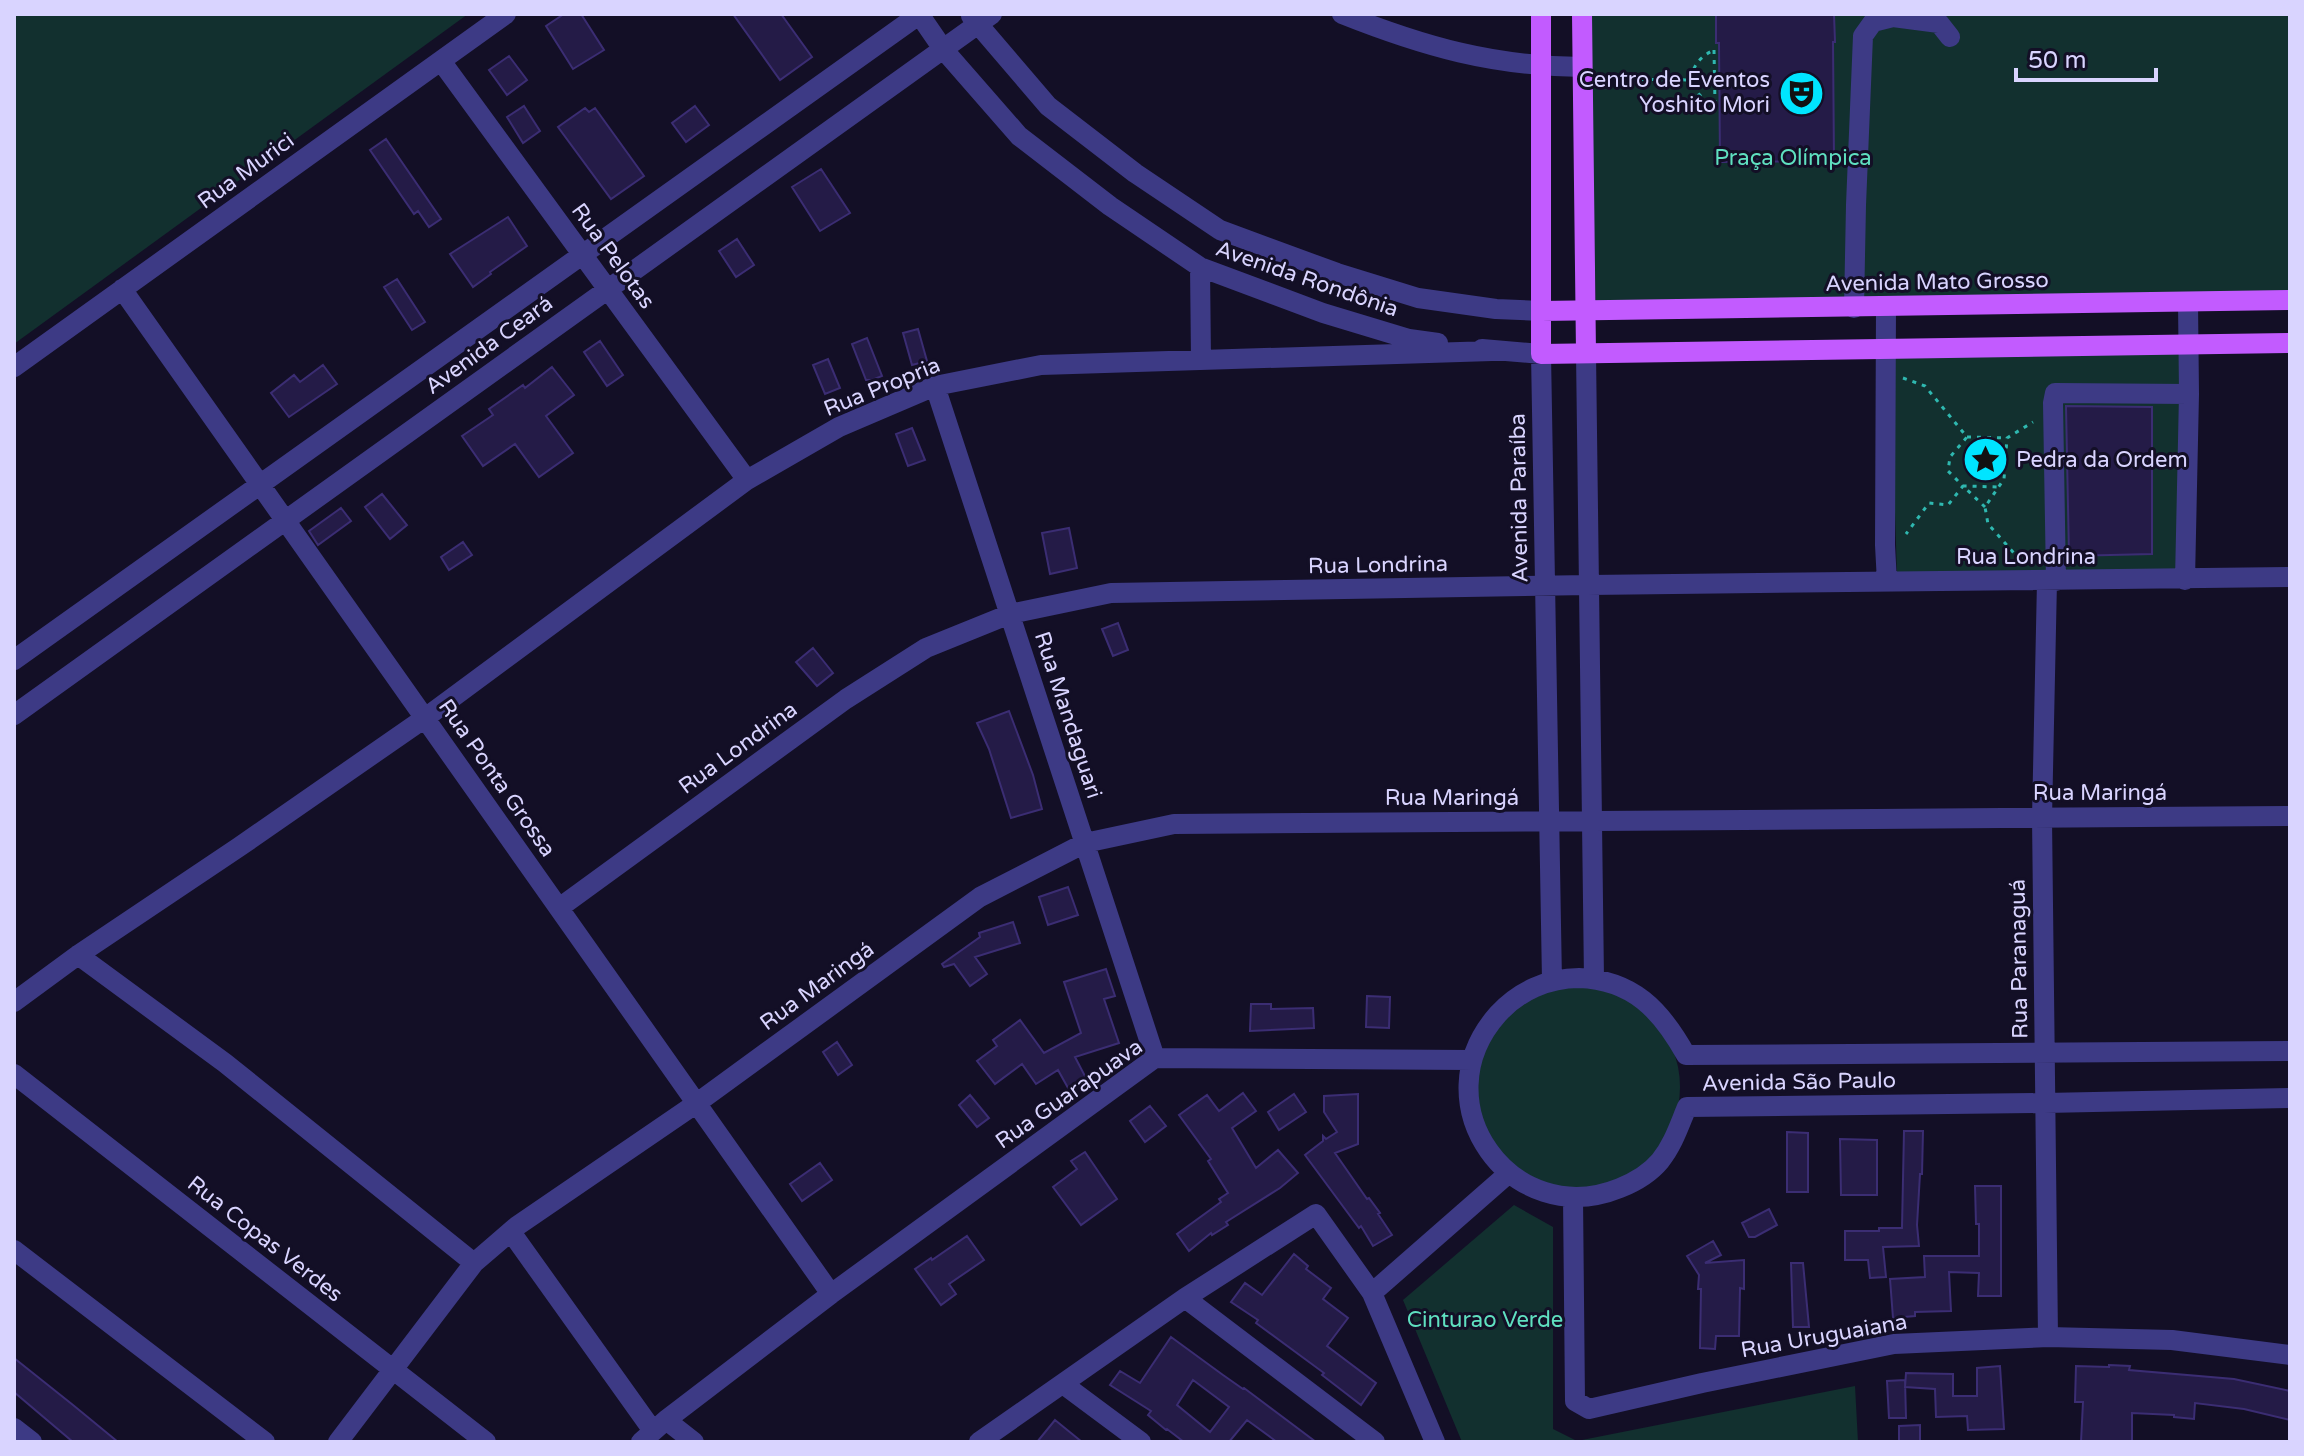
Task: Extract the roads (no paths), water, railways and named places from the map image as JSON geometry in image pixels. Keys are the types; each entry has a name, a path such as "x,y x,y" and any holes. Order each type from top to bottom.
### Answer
{"main road":[{"name":"Avenida Paraíba","path":"1541,14 1541,354"},
{"path":"1582,14 1586,353 2290,343"},
{"name":"Avenida Mato Grosso","path":"1585,311 2290,300"},
{"name":"Avenida Rondônia","path":"1541,311 1585,311"},
{"name":"Avenida Rondônia","path":"1541,354 1586,353"}],"street":[{"name":"Rua Murici","path":"14,367 506,14"},
{"name":"Avenida Rondônia","path":"920,14 943,49 1019,136 1110,206 1200,267 1323,313 1409,339 1492,351 1541,354"},
{"name":"Avenida Ceará","path":"14,660 920,14"},
{"path":"1342,14 1398,36 1471,57 1582,73"},
{"name":"Avenida Rondônia","path":"979,17 1048,106 1135,173 1220,230 1337,273 1418,298 1496,309 1541,311"},
{"name":"Avenida Ceará","path":"14,715 943,49 979,17"},
{"path":"1854,308 1863,36 1873,22 1893,17 1939,23 1950,37"},
{"name":"Rua Pelotas","path":"441,61 747,480"},
{"path":"1200,267 1201,360"},
{"name":"Rua Ponta Grossa","path":"122,289 831,1294"},
{"path":"2185,580 2188,303"},
{"path":"1886,306 1887,582"},
{"name":"Rua Propria","path":"14,1002 425,718 747,480 839,427 935,386 1041,365 1492,351"},
{"path":"1586,353 1594,979"},
{"name":"Avenida Paraíba","path":"1541,354 1552,981"},
{"name":"Rua Mandaguari","path":"935,386 1155,1058"},
{"name":"Rua Paranaguá","path":"2048,1337 2042,818 2053,403 2055,393 2189,394"},
{"name":"Rua Londrina","path":"559,908 846,699 926,648 1010,614 1111,593 2290,577"},
{"name":"Rua Maringá","path":"338,1442 474,1263 511,1232 697,1103 980,897 1085,843 1174,824 2290,816"},
{"path":"78,955 225,1063 474,1263"},
{"name":"Avenida São Paulo","path":"2290,1051 1686,1055 1671,1028 1651,1005 1624,988 1594,979 1569,978 1537,986 1510,1001 1485,1029 1471,1060 1468,1080 1473,1121 1491,1155 1509,1173 1536,1188 1573,1197 1611,1192 1645,1175 1670,1146 1687,1107 2290,1098"},
{"name":"Rua Guarapuava","path":"653,1431 831,1294 1155,1058 1471,1060"},
{"name":"Rua Copas Verdes","path":"14,1074 486,1442"},
{"path":"1372,1293 1509,1173"},
{"name":"Rua Uruguaiana","path":"1573,1197 1575,1401 1589,1409 1894,1344 2048,1337 2172,1340 2290,1355"},
{"path":"979,1442 1185,1298 1316,1214 1372,1293 1435,1442"},
{"path":"511,1232 653,1431 694,1442"},
{"path":"14,1250 265,1442"},
{"path":"1185,1298 1375,1442"},
{"path":"1063,1384 1141,1442"},
{"path":"14,1428 32,1442"}],"place":[{"name":"Centro de Eventos Yoshito Mori","path":"1801,93"},
{"name":"Pedra da Ordem","path":"1985,460"}],"park label":[{"name":"Praça Olímpica","path":"1793,158"},
{"name":"Cinturao Verde","path":"1485,1320"}]}
